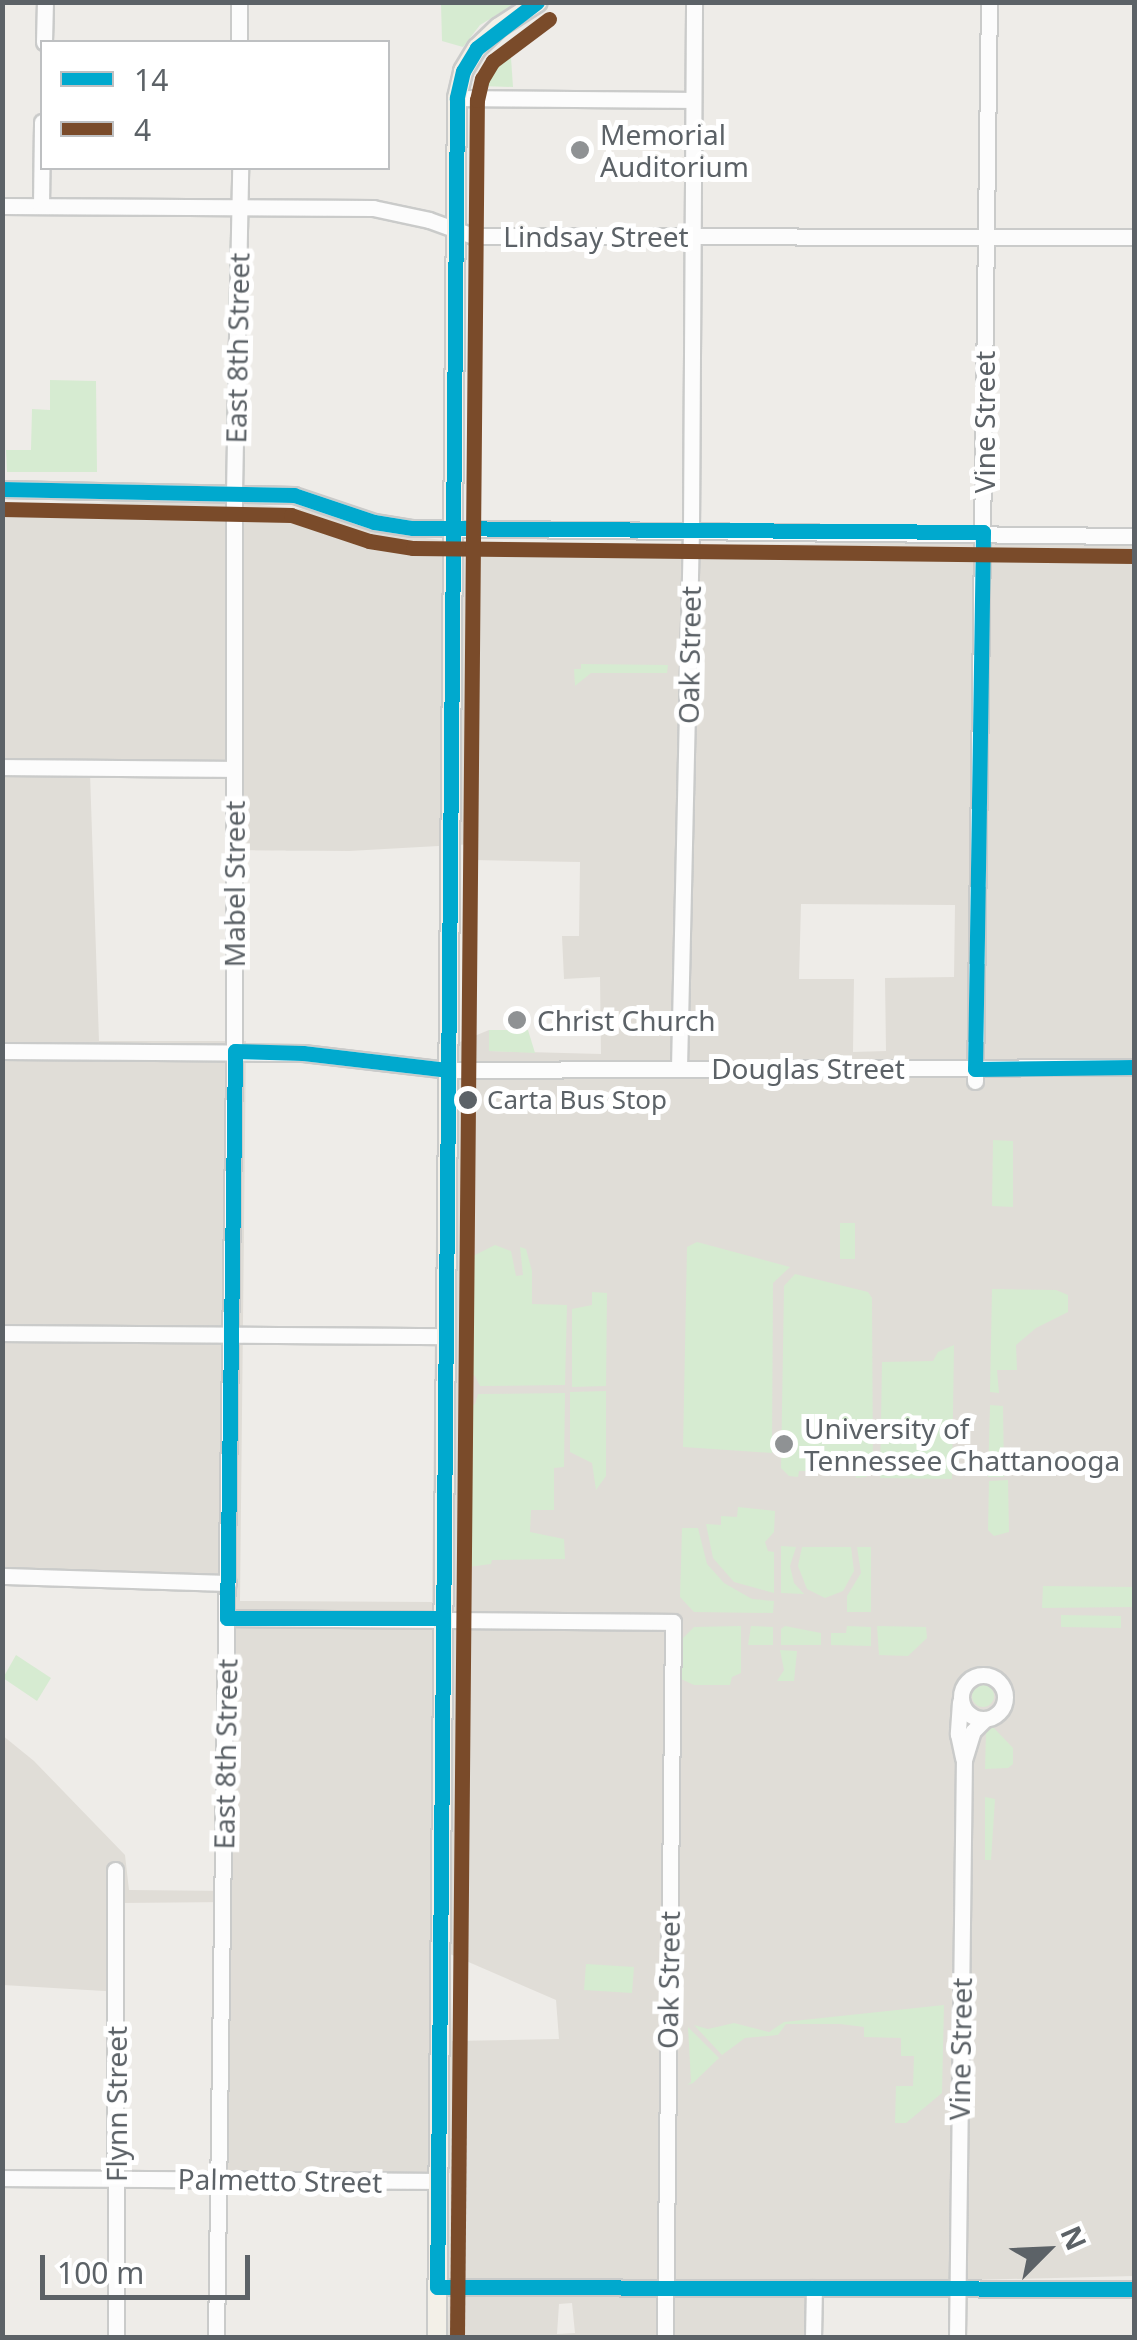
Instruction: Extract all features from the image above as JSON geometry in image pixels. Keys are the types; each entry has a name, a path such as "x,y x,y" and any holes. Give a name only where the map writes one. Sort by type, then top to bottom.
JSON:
{"main road":[{"path":"436,2338 457,98 463,70 477,48 499,26 538,2"}],"street":[{"path":"44,40 45,2"},
{"path":"239,2 239,40"},
{"name":"Oak Street","path":"680,1068 692,530 694,2"},
{"name":"Vine Street","path":"975,1075 989,2"},
{"path":"457,98 692,100"},
{"path":"41,170 41,206"},
{"name":"East 8th Street","path":"234,769 240,170"},
{"name":"Lindsay Street","path":"2,206 382,208 473,236 1134,237"},
{"path":"2,490 294,495 374,522 452,528 1134,536"},
{"name":"Mabel Street","path":"2,768 234,769 234,1052"},
{"name":"Douglas Street","path":"2,1051 303,1053 447,1070 680,1068 975,1075 1134,1067"},
{"name":"East 8th Street","path":"216,2338 234,1052"},
{"path":"2,1332 231,1338 445,1336"},
{"path":"2,1576 228,1583"},
{"path":"227,1618 442,1618"},
{"name":"Oak Street","path":"442,1618 673,1622 665,2338"},
{"name":"Vine Street","path":"957,2338 964,1760 958,1734 961,1698 972,1677 994,1678 1006,1698 1000,1710 974,1731 964,1760"},
{"path":"961,1698 968,1715 985,1719"},
{"name":"Flynn Street","path":"115,1870 116,2338"},
{"name":"Palmetto Street","path":"2,2178 438,2181"},
{"path":"437,2287 1134,2290"},
{"path":"813,2338 814,2288"}],"shaded area":[{"name":"University of Tennessee Chattanooga","path":"217,501 302,509 390,534 443,540 685,546 972,541 1134,546 1134,2276 807,2284 807,2337 448,2337 450,2173 227,2172 228,1902 121,1903 121,1992 3,1985 2,1735 34,1761 125,1855 129,1890 231,1891 234,1574 3,1569 3,504","holes":["90,773 225,777 228,850 349,851 474,844 474,860 580,862 579,936 562,936 564,979 600,977 601,1054 489,1051 489,1030 438,1051 432,1602 240,1601 246,1041 99,1041","801,904 955,905 954,977 885,978 886,1051 853,1052 854,979 799,979","450,1954 556,2000 559,2039 452,2041","572,2303 575,2333 557,2334 559,2304"]}],"green space":[{"path":"441,2 516,3 480,25 463,47 442,41"},
{"path":"490,57 511,58 513,87 481,86 479,76"},
{"path":"50,380 96,381 97,472 7,472 6,450 31,450 32,409 50,410"},
{"path":"581,664 668,665 667,673 591,673 575,686 574,669 581,669"},
{"path":"489,1030 528,1030 535,1053 489,1051"},
{"path":"993,1140 1013,1141 1013,1207 992,1206"},
{"path":"840,1223 855,1223 855,1259 840,1259"},
{"path":"697,1242 790,1267 773,1283 772,1453 683,1447 687,1247"},
{"path":"495,1245 511,1251 516,1276 523,1275 520,1247 526,1249 532,1271 532,1304 567,1305 565,1385 480,1386 475,1376 466,1371 469,1258"},
{"path":"795,1274 868,1292 872,1298 873,1470 866,1477 856,1478 855,1472 799,1471 798,1477 789,1476 781,1468 784,1286"},
{"path":"992,1289 1056,1290 1068,1295 1068,1312 1036,1328 1016,1345 1017,1370 997,1370 999,1393 990,1392"},
{"path":"592,1292 607,1293 606,1386 572,1387 572,1309 592,1305"},
{"path":"954,1345 952,1479 880,1478 882,1362 933,1361 938,1352"},
{"path":"606,1391 606,1476 596,1490 592,1463 570,1452 570,1392"},
{"path":"565,1393 564,1467 554,1468 554,1510 531,1510 530,1532 564,1539 565,1559 492,1560 491,1564 468,1567 466,1408 475,1404 478,1394"},
{"path":"990,1405 1003,1406 1004,1477 988,1477"},
{"path":"1008,1480 1009,1532 994,1536 988,1530 989,1481"},
{"path":"738,1507 775,1511 774,1532 765,1542 768,1551 774,1552 774,1593 734,1582 713,1558 706,1524 721,1525 721,1516 737,1517"},
{"path":"682,1528 698,1528 707,1564 724,1583 752,1599 774,1601 773,1613 694,1612 680,1597"},
{"path":"781,1546 796,1547 790,1566 794,1583 804,1594 781,1593"},
{"path":"802,1547 851,1547 854,1571 843,1591 825,1598 807,1589 798,1566"},
{"path":"857,1547 871,1547 871,1612 847,1612 847,1596 861,1573"},
{"path":"1043,1586 1134,1587 1134,1607 1042,1608"},
{"path":"1061,1615 1121,1616 1121,1628 1061,1627"},
{"path":"741,1626 741,1673 732,1677 730,1685 694,1685 681,1679 680,1641 694,1627"},
{"path":"751,1626 773,1627 773,1645 748,1645"},
{"path":"785,1626 821,1633 821,1645 781,1645 781,1629"},
{"path":"847,1626 871,1627 871,1646 831,1645 831,1633 846,1633"},
{"path":"877,1626 926,1627 927,1638 908,1656 879,1655"},
{"path":"780,1650 797,1651 794,1681 777,1681 784,1670"},
{"path":"16,1655 51,1678 37,1701 3,1678"},
{"path":"983,1685 991,1688 991,1704 983,1707 975,1704 972,1696 975,1688"},
{"path":"993,1727 1013,1748 1013,1764 1008,1768 985,1769 986,1731"},
{"path":"985,1797 995,1799 991,1860 985,1860"},
{"path":"586,1964 634,1967 632,1993 584,1990"},
{"path":"944,2005 942,2093 906,2123 895,2123 896,2086 913,2086 914,2056 901,2056 901,2038 864,2037 864,2027 840,2024 786,2024 778,2035 745,2038 722,2055 694,2025 708,2029 734,2023 769,2032 784,2022"},
{"path":"688,2027 719,2058 693,2083 687,2085 691,2082"}],"transit line":[{"name":"14","path":"537,2 477,48 463,71 457,98 437,2287 1134,2289"},
{"name":"4","path":"457,2338 477,100 482,79 493,61 549,19"},
{"name":"14","path":"2,489 294,495 374,522 413,528 983,532 975,1069 1134,1067"},
{"name":"4","path":"2,509 291,515 369,541 413,548 1134,556"},
{"name":"14","path":"442,1618 227,1618 235,1051 303,1053 447,1070"}],"place":[{"name":"Memorial Auditorium","path":"580,150"},
{"name":"Christ Church","path":"517,1020"},
{"name":"Carta Bus Stop","path":"468,1100"},
{"name":"University of Tennessee Chattanooga","path":"784,1444"}]}
